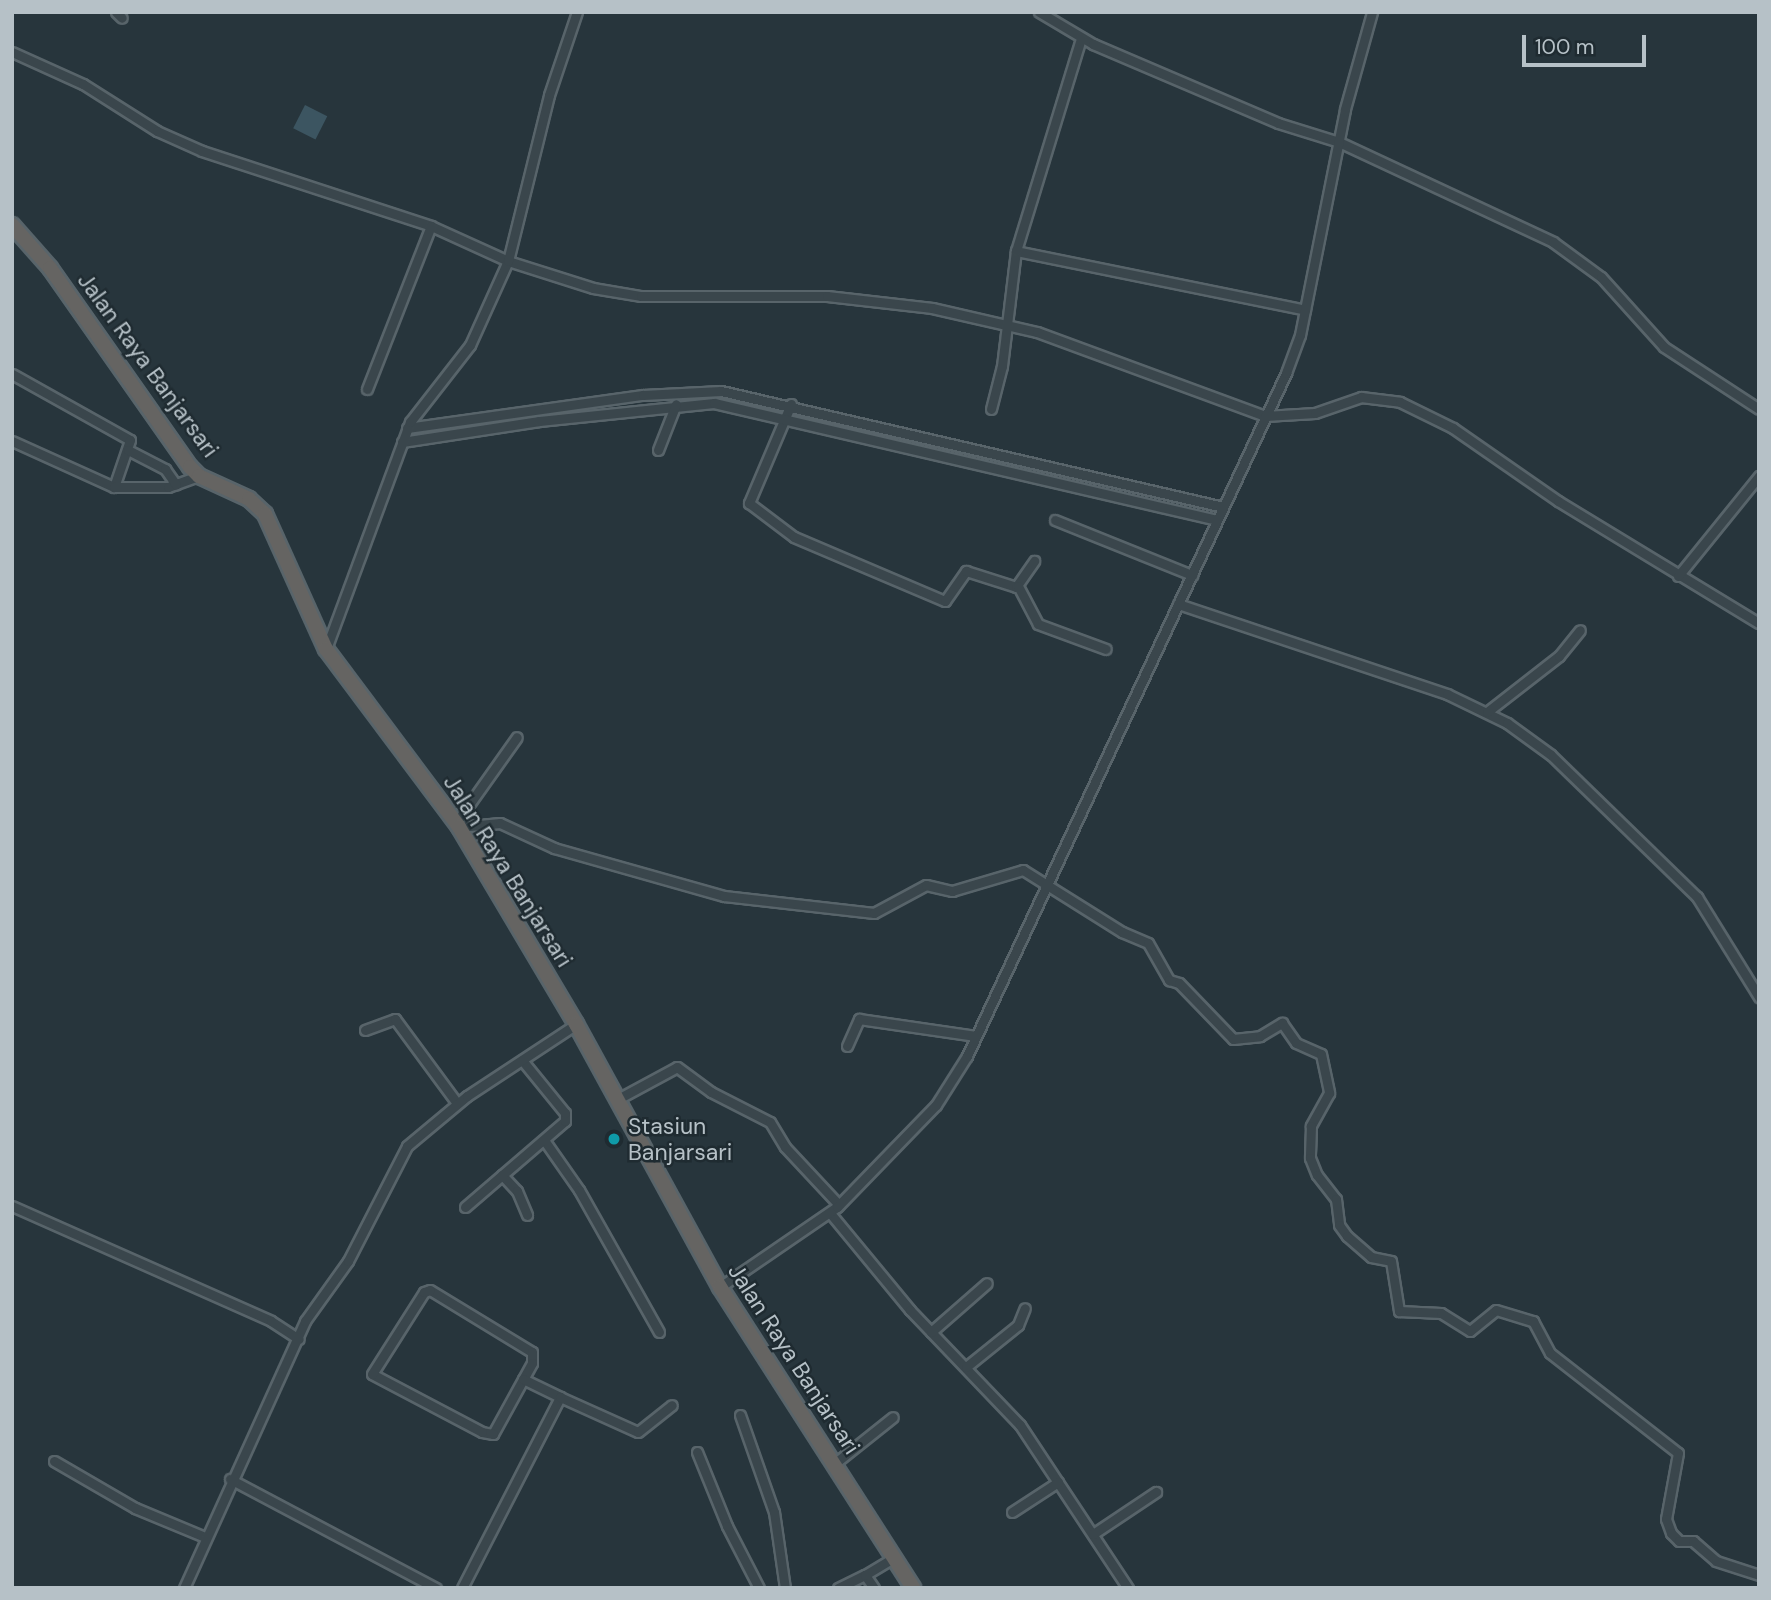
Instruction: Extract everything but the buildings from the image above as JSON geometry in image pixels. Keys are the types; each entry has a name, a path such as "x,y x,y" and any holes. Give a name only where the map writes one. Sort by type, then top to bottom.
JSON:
{"highway":[{"name":"Jalan Raya Banjarsari","path":"12,225 50,268 199,476 249,499 265,514 326,649 457,825 576,1024 720,1287 913,1588"}],"street":[{"path":"326,649 405,435 418,408 470,345 508,261 549,94 578,12"},
{"path":"1039,12 1081,37 1278,123 1339,142 1553,242 1601,277 1664,347 1759,410"},
{"path":"720,1287 839,1205 936,1105 976,1036 1291,360 1305,310 1339,142 1372,12"},
{"path":"991,410 1008,324 1016,251 1081,37"},
{"path":"12,52 83,84 178,141 431,226 508,261 593,288 641,296 827,296 932,308 1008,324 1265,416 1315,413 1361,397 1400,402 1453,428 1678,576 1759,623"},
{"path":"367,389 431,226"},
{"path":"1016,251 1305,310"},
{"path":"12,374 165,468 176,485"},
{"path":"405,435 691,397 750,403 1102,486 1217,520"},
{"path":"405,435 605,408 677,404 691,397 750,403 864,429"},
{"path":"658,450 677,404"},
{"path":"790,411 749,499 750,506 760,514 798,540 944,601 966,571 1018,586 1035,622 1107,649"},
{"path":"12,441 114,487 176,485 199,476"},
{"path":"114,487 129,446"},
{"path":"1678,576 1759,476"},
{"path":"1102,486 1223,507"},
{"path":"1055,520 1192,575"},
{"path":"1018,586 1034,561"},
{"path":"1178,604 1357,662 1487,712 1551,755 1691,891 1714,919 1759,997"},
{"path":"1487,712 1559,656 1580,630"},
{"path":"457,825 517,737"},
{"path":"457,825 500,823 554,848 724,897 874,913 926,885 952,891 1023,870 1122,932 1148,943 1169,980 1179,983 1233,1040 1260,1036 1282,1023 1296,1043 1321,1054 1329,1093 1311,1126 1310,1158 1317,1175 1336,1199 1339,1225 1347,1236 1371,1257 1391,1261 1399,1311 1441,1313 1470,1331 1496,1310 1533,1321 1559,1361 1678,1453 1666,1519 1671,1533 1679,1541 1693,1541 1716,1561 1759,1575"},
{"path":"365,1030 395,1019 457,1103"},
{"path":"847,1046 859,1019 976,1036"},
{"path":"184,1588 230,1479 316,1303 354,1252 407,1146 457,1103 576,1024"},
{"path":"465,1207 565,1121 565,1113 522,1060"},
{"path":"616,1100 677,1067 711,1092 770,1122 785,1147 839,1205"},
{"path":"545,1139 579,1189 659,1332"},
{"path":"502,1175 517,1191 527,1215"},
{"path":"12,1206 271,1321 299,1339"},
{"path":"830,1213 930,1332 1020,1425 1128,1588"},
{"path":"930,1332 987,1283"},
{"path":"430,1290 532,1352 523,1379 488,1435 370,1370 424,1292 430,1290"},
{"path":"966,1367 1018,1325 1025,1308"},
{"path":"523,1379 638,1432 672,1405"},
{"path":"462,1588 560,1397"},
{"path":"740,1415 755,1449 774,1512 785,1588"},
{"path":"834,1464 893,1417"},
{"path":"697,1452 727,1526 759,1588"},
{"path":"54,1461 135,1508 205,1537"},
{"path":"230,1479 436,1588"},
{"path":"1012,1512 1058,1482"},
{"path":"1094,1534 1156,1492"},
{"path":"838,1588 893,1558"},
{"path":"866,1575 874,1588"}],"water":[{"path":"305,105 327,116 315,140 293,128"}],"place":[{"name":"Stasiun Banjarsari","path":"614,1139"}]}
